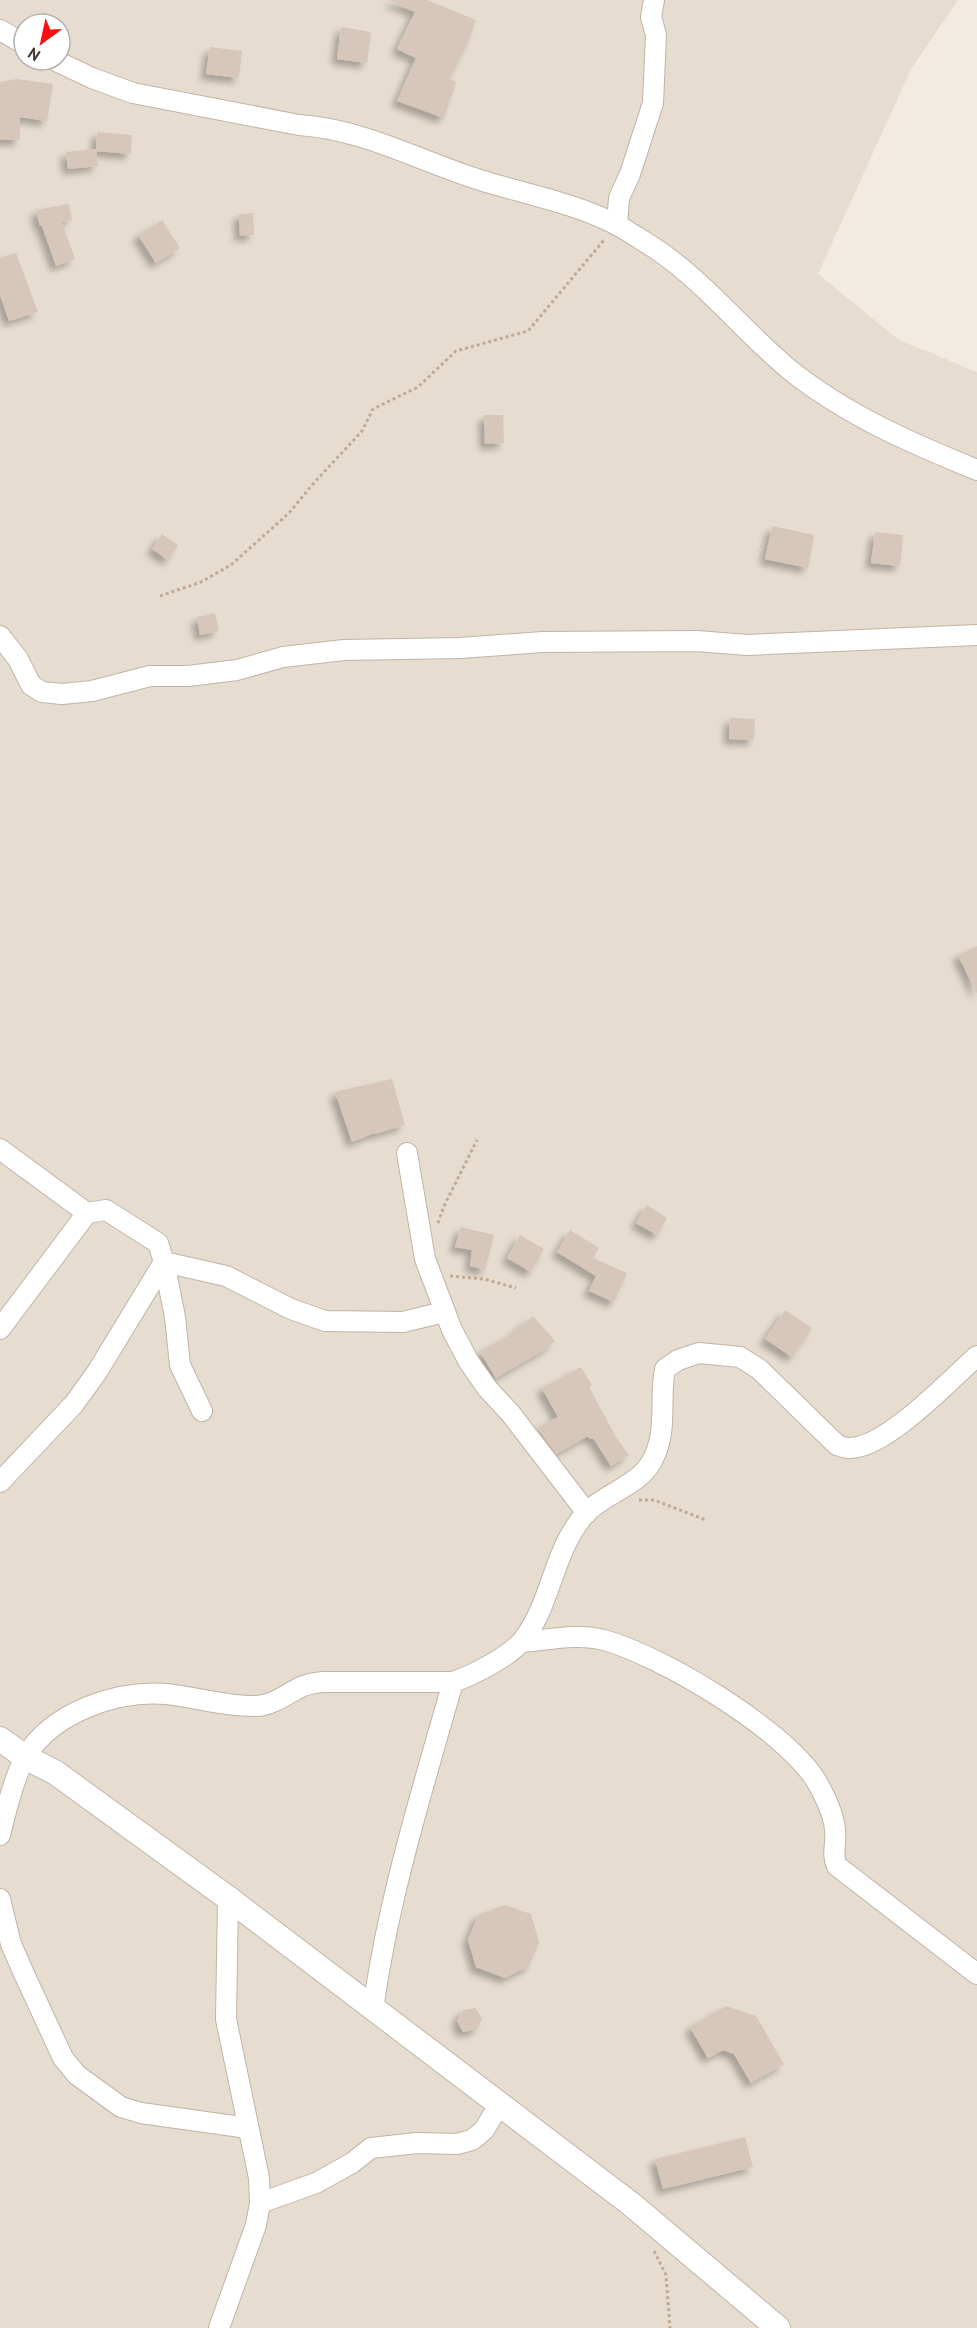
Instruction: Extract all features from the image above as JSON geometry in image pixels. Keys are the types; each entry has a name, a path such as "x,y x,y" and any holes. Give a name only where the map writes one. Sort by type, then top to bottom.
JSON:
{"street":[{"path":"616,225 619,198 630,174 652,103 656,35 651,17 654,0"},
{"path":"72,69 132,93 299,126 323,127 361,136 478,180 544,198 616,225 680,266 743,328 819,392 879,427 931,452 977,470"},
{"path":"0,636 18,659 31,685 42,692 62,694 92,691 150,676 188,676 237,670 283,657 344,650 460,648 543,642 697,641 747,645 977,635"},
{"path":"0,1149 87,1213"},
{"path":"407,1153 425,1259 444,1312 469,1362 487,1388 511,1414 587,1513"},
{"path":"0,1329 87,1213 106,1210 158,1243 164,1262 174,1317 180,1365 202,1411"},
{"path":"164,1262 226,1276 291,1309 325,1321 403,1322 444,1312"},
{"path":"0,1482 74,1404 97,1372 164,1262"},
{"path":"0,1835 6,1809 25,1757 42,1736 65,1720 112,1699 141,1693 167,1694 260,1706 276,1701 305,1685 321,1682 453,1682 473,1675 522,1642 536,1618 572,1533 587,1513 644,1471 653,1460 663,1426 661,1387 664,1369 678,1360 699,1353 740,1357 759,1369 837,1445 850,1449 884,1436 977,1356"},
{"path":"522,1642 567,1638 603,1640 658,1663 760,1726 793,1754 815,1779 836,1829 834,1855 837,1866 977,1974"},
{"path":"374,2010 381,1955 409,1838 453,1682"},
{"path":"0,1739 25,1757 56,1773 228,1898 631,2204 778,2328"},
{"path":"219,2328 256,2225 260,2203 258,2178 226,2019 228,1898"},
{"path":"0,1899 11,1944 25,1976 63,2058 77,2074 121,2107 248,2128"},
{"path":"260,2203 316,2183 352,2163 371,2148 417,2143 457,2144 472,2140 484,2130 499,2105"}],"path":[{"path":"160,596 201,582 231,565 290,512 362,431 373,409 418,387 456,351 528,332 616,225"},
{"path":"436,1227 477,1140"},
{"path":"430,1275 484,1279 516,1288"},
{"path":"605,1499 654,1500 706,1520"},
{"path":"651,2245 666,2275 670,2328"}],"shaded area":[{"path":"0,0 958,0 911,69 818,274 899,340 977,372 977,2328 0,2328"}],"building":[{"path":"388,0 427,0 476,20 467,45 450,79 456,82 444,118 397,101 416,58 397,49 415,12"},
{"path":"341,27 371,32 367,63 337,59"},
{"path":"210,47 242,51 239,78 206,74"},
{"path":"17,79 53,84 47,121 20,117 20,140 0,140 0,82"},
{"path":"97,132 132,135 131,154 96,151"},
{"path":"96,149 98,166 68,169 66,152"},
{"path":"69,204 72,220 62,222 75,259 56,266 36,210"},
{"path":"253,213 254,235 240,236 239,214"},
{"path":"162,220 180,248 156,263 138,235"},
{"path":"16,253 38,312 9,321 0,295 0,258"},
{"path":"484,415 503,415 504,443 485,444"},
{"path":"772,526 814,535 808,568 765,559"},
{"path":"875,532 903,535 900,566 871,563"},
{"path":"162,534 178,545 168,560 152,549"},
{"path":"215,613 219,631 200,635 197,617"},
{"path":"730,718 755,719 754,740 729,739"},
{"path":"977,946 977,994 958,955"},
{"path":"392,1079 405,1125 374,1133 352,1142 335,1092"},
{"path":"647,1205 667,1218 657,1235 636,1223"},
{"path":"461,1227 494,1235 485,1270 470,1266 472,1250 455,1247"},
{"path":"570,1230 599,1248 593,1258 627,1273 614,1302 589,1291 596,1276 557,1252"},
{"path":"520,1235 544,1249 531,1272 507,1258"},
{"path":"785,1310 812,1328 792,1357 765,1339"},
{"path":"533,1316 555,1341 496,1378 480,1352 513,1333"},
{"path":"581,1367 616,1437 629,1455 611,1466 593,1438 590,1439 588,1436 556,1454 537,1428 558,1417 542,1388"},
{"path":"505,1905 531,1914 539,1942 529,1966 505,1978 476,1967 468,1940 478,1915"},
{"path":"726,2006 756,2016 784,2064 751,2083 734,2054 723,2050 708,2058 690,2027"},
{"path":"476,2008 482,2019 477,2029 463,2032 457,2021 463,2010"},
{"path":"745,2137 753,2167 663,2189 655,2159"}]}
